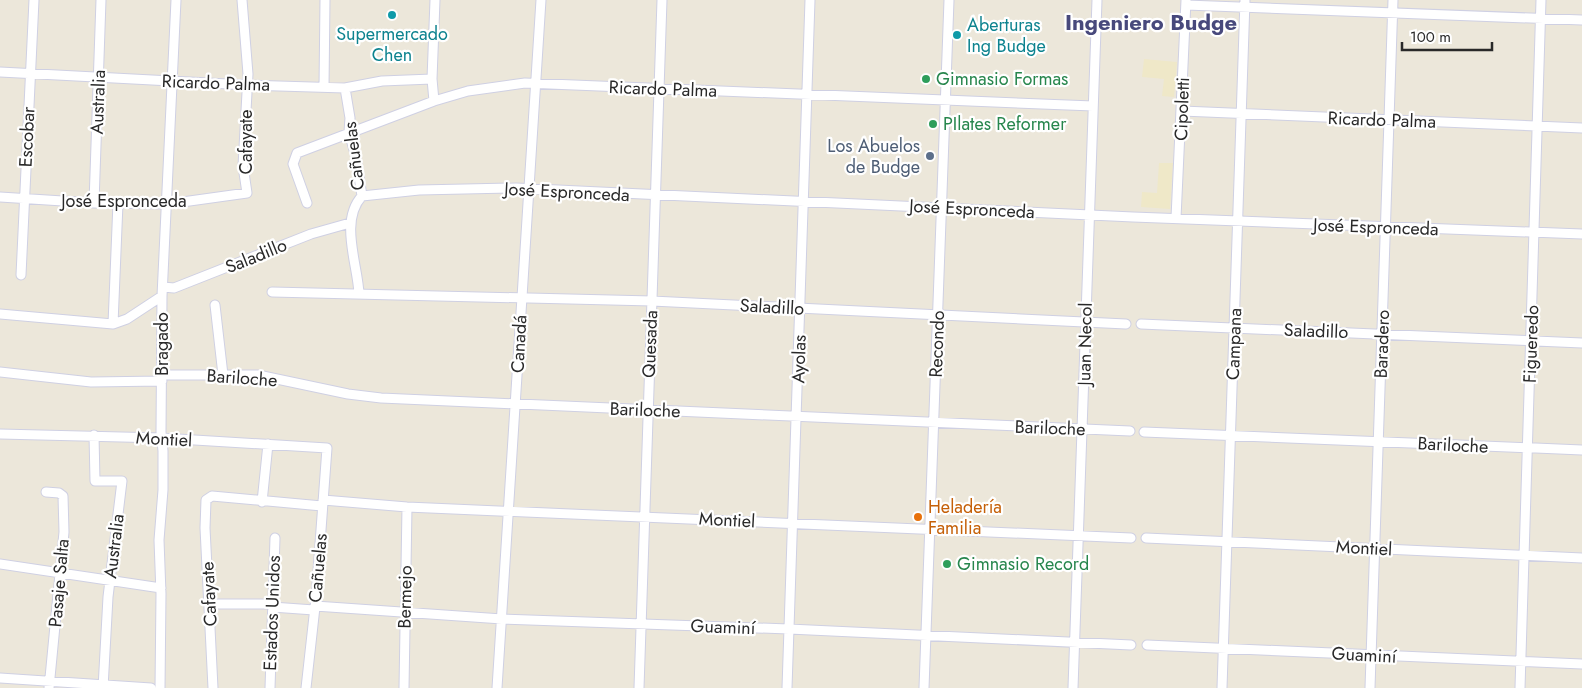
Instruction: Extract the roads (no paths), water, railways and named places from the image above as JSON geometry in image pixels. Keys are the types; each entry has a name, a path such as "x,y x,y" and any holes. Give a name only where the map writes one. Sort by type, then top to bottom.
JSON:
{"street":[{"name":"Escobar","path":"21,275 23,198 34,0"},
{"name":"Australia","path":"94,203 101,0"},
{"name":"Bragado","path":"160,688 161,588 159,540 163,490 163,292 176,0"},
{"name":"Cafayate","path":"242,0 248,86 243,160 247,194"},
{"path":"324,87 325,0"},
{"path":"434,101 432,79 435,0"},
{"name":"Canadá","path":"497,688 541,0"},
{"name":"Quesada","path":"639,688 662,0"},
{"name":"Ayolas","path":"787,688 791,523 797,416 810,0"},
{"name":"Recondo","path":"924,688 949,0"},
{"name":"Juan Necol","path":"1073,688 1098,0"},
{"name":"Baradero","path":"1370,688 1393,0"},
{"name":"Figueredo","path":"1520,688 1541,0"},
{"path":"1186,2 1245,3 1392,12 1582,20"},
{"name":"Cipoletti","path":"1176,218 1186,2"},
{"name":"Campana","path":"1222,688 1245,3"},
{"name":"Ricardo Palma","path":"0,72 248,86 345,88 382,81 432,79"},
{"name":"Ricardo Palma","path":"307,203 293,164 297,153 434,101 468,91 535,83 1093,106"},
{"name":"Cañuelas","path":"345,88 350,118 349,132 356,157 362,196 358,200 350,223"},
{"name":"Ricardo Palma","path":"1182,112 1582,128"},
{"name":"José Espronceda","path":"362,196 430,189 528,189 1238,221 1582,234"},
{"name":"José Espronceda","path":"0,197 94,203 168,204 247,194"},
{"path":"0,314 114,324 118,203"},
{"path":"350,223 359,294"},
{"name":"Saladillo","path":"114,324 127,320 163,292 311,234 350,223"},
{"name":"Saladillo","path":"272,292 652,301 1126,324"},
{"path":"215,304 223,375"},
{"name":"Saladillo","path":"1141,324 1582,343"},
{"name":"Bariloche","path":"0,372 66,380 258,375 370,397 1130,431"},
{"name":"Bariloche","path":"1144,432 1582,450"},
{"name":"Montiel","path":"0,434 162,438 327,448"},
{"name":"Australia","path":"94,436 95,482 122,481 111,579 103,686"},
{"path":"262,502 268,444"},
{"name":"Cañuelas","path":"306,688 315,608 327,448"},
{"name":"Pasaje Salta","path":"46,492 60,493 64,496 60,572 49,685"},
{"name":"Montiel","path":"206,500 212,496 262,502 644,516 1131,538"},
{"name":"Cafayate","path":"206,500 205,528 213,688"},
{"name":"Bermejo","path":"404,688 407,507"},
{"name":"Estados Unidos","path":"270,688 275,538"},
{"name":"Montiel","path":"1146,538 1582,558"},
{"path":"0,564 111,579 161,588"},
{"name":"Guaminí","path":"210,604 272,605 502,619 789,629 926,637 1131,645"},
{"name":"Guaminí","path":"1147,645 1582,664"},
{"path":"0,678 49,685 152,688"}],"place":[{"name":"Supermercado Chen","path":"392,15"},
{"name":"Aberturas Ing Budge","path":"957,35"},
{"name":"Gimnasio Formas","path":"926,79"},
{"name":"PIlates Reformer","path":"933,124"},
{"name":"Los Abuelos de Budge","path":"930,156"},
{"name":"Heladería Familia","path":"918,517"},
{"name":"Gimnasio Record","path":"947,564"}],"district":[{"name":"Ingeniero Budge","path":"1151,22"}]}
